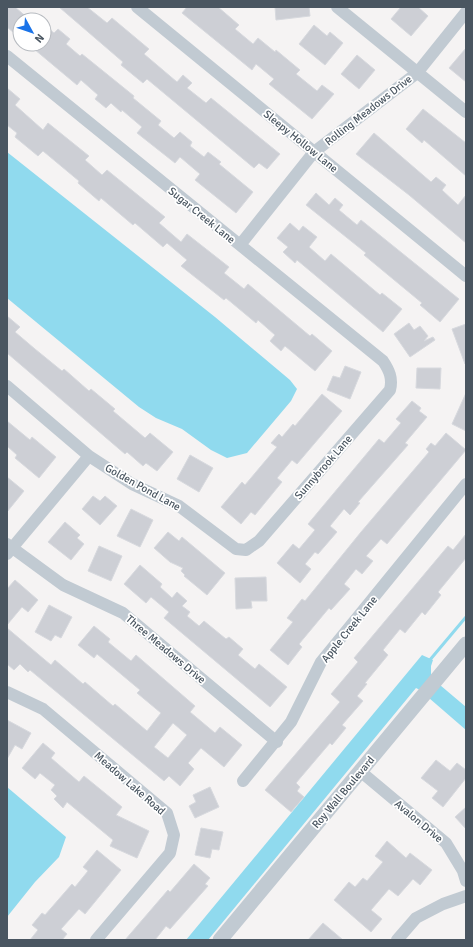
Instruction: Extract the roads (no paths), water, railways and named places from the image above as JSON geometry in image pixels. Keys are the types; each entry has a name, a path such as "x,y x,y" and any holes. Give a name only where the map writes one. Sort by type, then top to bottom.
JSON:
{"street":[{"name":"Sleepy Hollow Lane","path":"137,7 466,276"},
{"path":"337,7 466,112"},
{"name":"Rolling Meadows Drive","path":"240,245 314,152 417,73 466,12"},
{"name":"Sugar Creek Lane","path":"7,56 382,361 388,369 391,378"},
{"name":"Sunnybrook Lane","path":"246,550 259,541 390,390 391,378"},
{"name":"Golden Pond Lane","path":"7,386 89,456 132,484 179,506 236,549 246,550"},
{"path":"8,549 89,456"},
{"name":"Apple Creek Lane","path":"242,781 277,742 291,722 321,662 466,484"},
{"name":"Three Meadows Drive","path":"8,549 63,585 123,613 277,742"},
{"name":"Roy Wall Boulevard","path":"220,940 466,644"},
{"name":"Meadow Lake Road","path":"7,692 44,709 167,813 174,835 170,853 96,940"},
{"name":"Avalon Drive","path":"360,771 446,843 463,871 466,881"},
{"path":"397,940 416,918 443,904 466,896"}],"water":[{"path":"7,152 215,317 290,380 297,389 291,401 247,453 227,458 211,450 182,429 156,418 139,407 7,298"},
{"path":"422,655 433,660 431,666 431,676 420,690 416,688 208,940 186,940"},
{"path":"440,685 466,707 466,730 429,698"},
{"path":"7,787 66,837 59,857 35,882 7,917"}],"waterway":[{"path":"429,661 466,617"}]}
